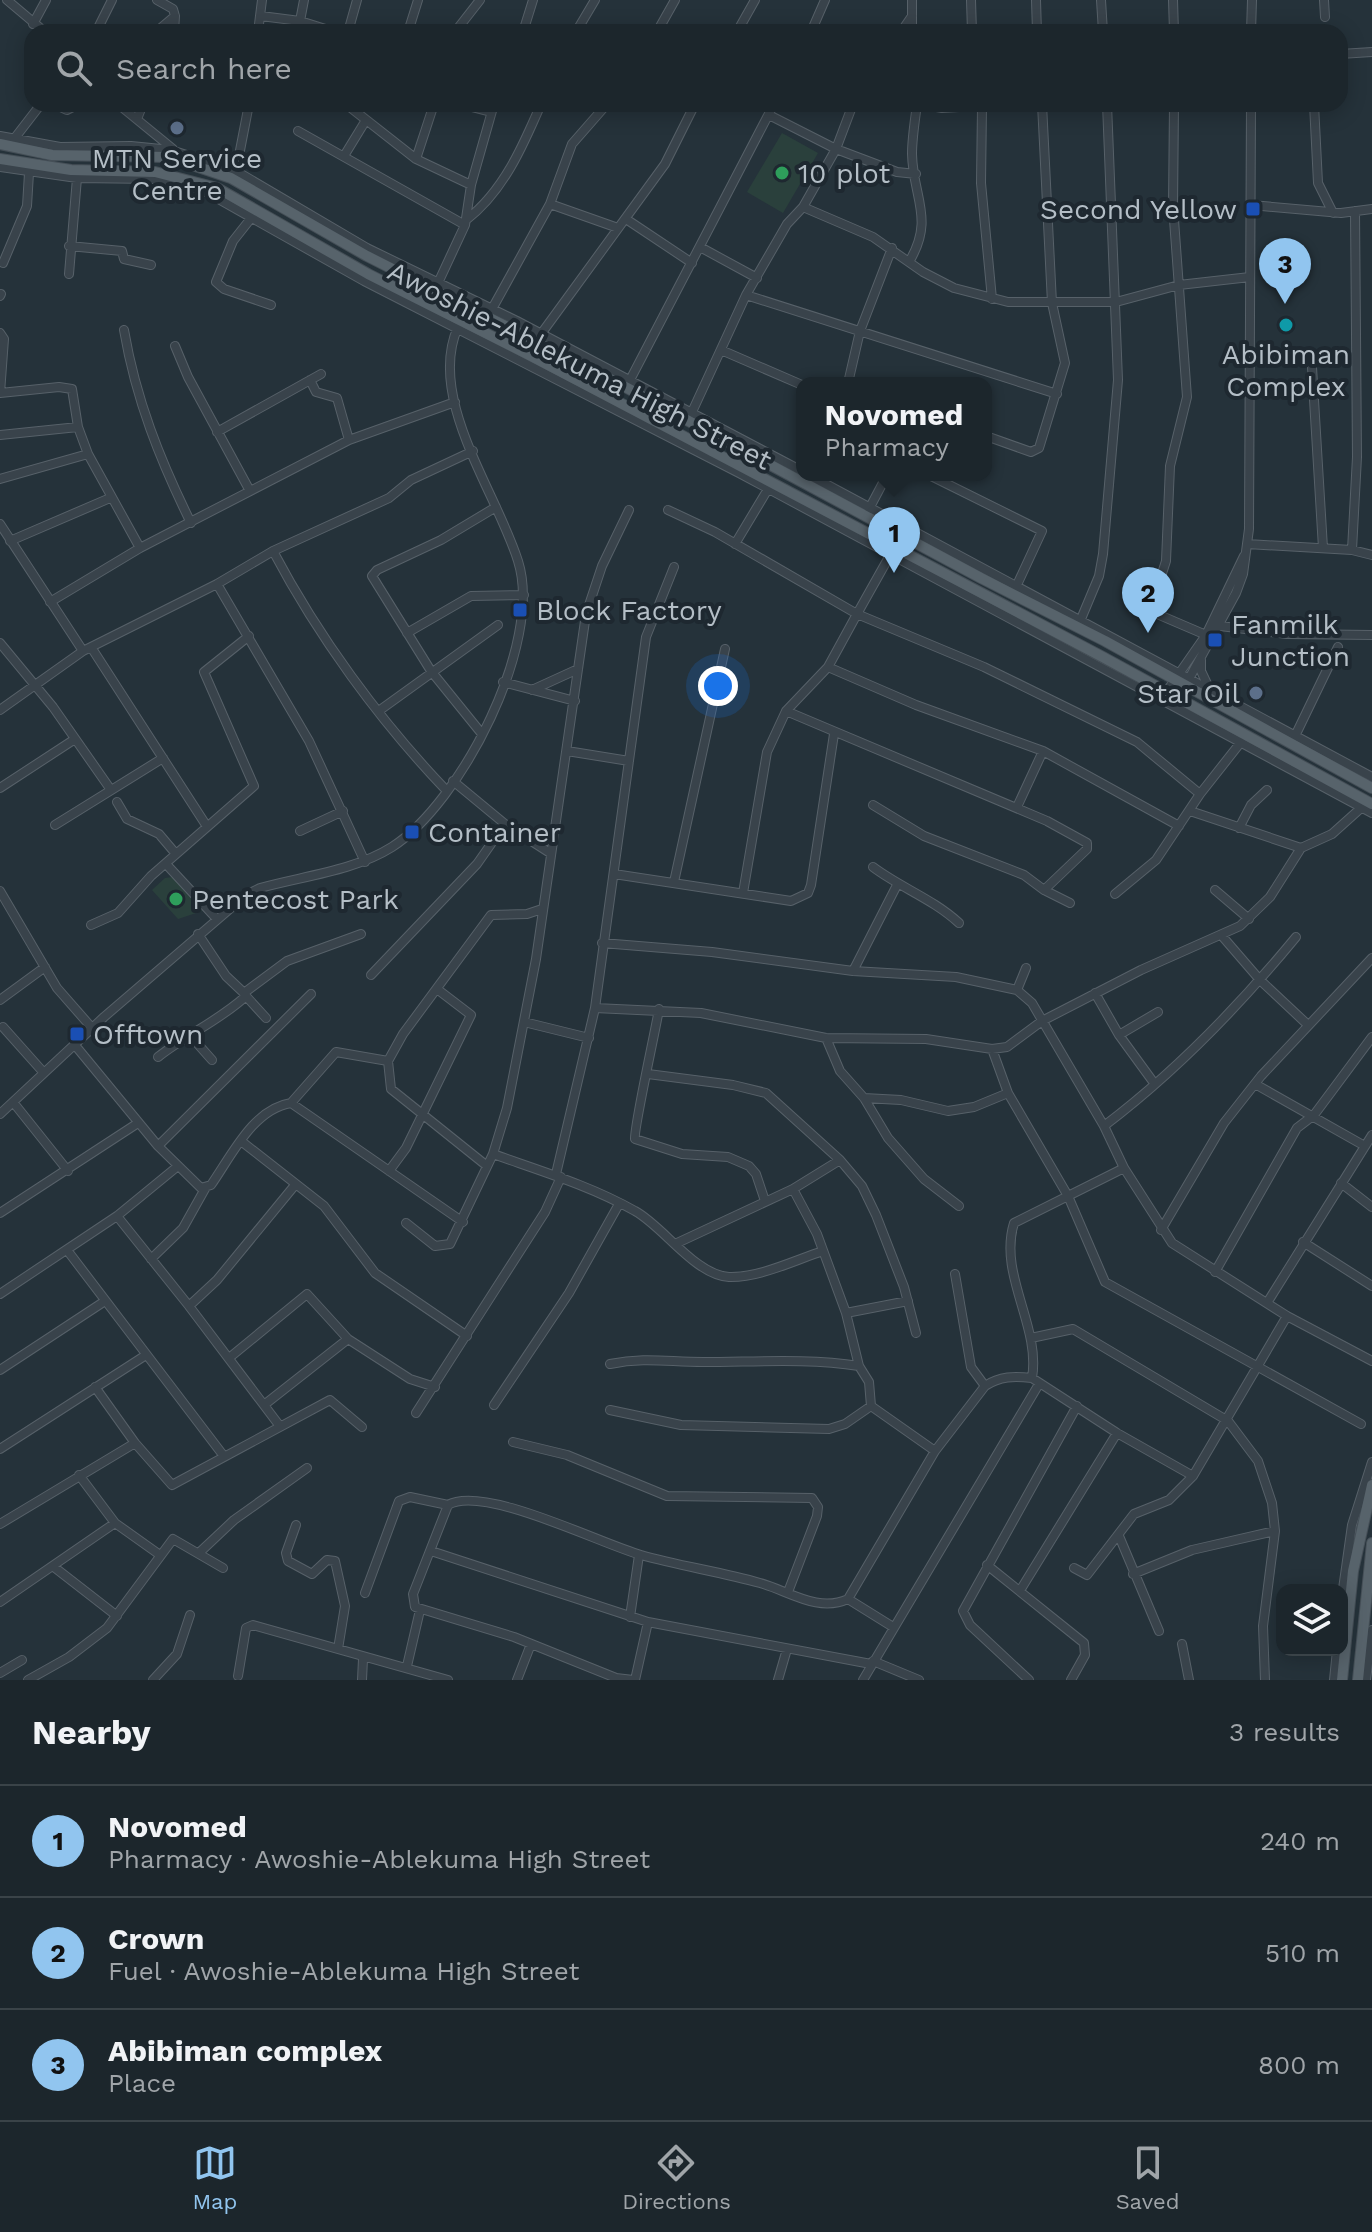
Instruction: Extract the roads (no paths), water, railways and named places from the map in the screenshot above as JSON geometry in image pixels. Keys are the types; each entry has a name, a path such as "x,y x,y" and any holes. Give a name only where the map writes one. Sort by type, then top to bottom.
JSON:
{"main road":[{"name":"Awoshie-Ablekuma High Street","path":"0,144 169,157 248,183 367,256 796,477"},
{"name":"Awoshie-Ablekuma High Street","path":"0,159 71,170 174,175 217,188 366,277 811,503 1034,626 1179,697 1292,766 1367,806"},
{"name":"Awoshie-Ablekuma High Street","path":"804,481 1266,723 1372,788"},
{"path":"811,503 821,490"},
{"path":"1342,1680 1353,1571 1372,1485"},
{"path":"1358,1680 1364,1665 1372,1543"}],"street":[{"path":"7,0 33,24 46,0"},
{"path":"100,24 112,0"},
{"path":"157,0 173,9 174,24"},
{"path":"260,24 262,0"},
{"path":"300,21 304,0"},
{"path":"350,24 357,0"},
{"path":"410,24 418,0"},
{"path":"461,24 480,0"},
{"path":"526,24 533,0"},
{"path":"581,24 595,0"},
{"path":"662,24 675,0"},
{"path":"742,24 755,0"},
{"path":"814,24 825,0"},
{"path":"912,0 912,24"},
{"path":"971,0 972,24"},
{"path":"1036,0 1037,24"},
{"path":"1101,0 1102,24"},
{"path":"1173,0 1174,24"},
{"path":"1251,24 1252,0"},
{"path":"1324,0 1325,17"},
{"path":"906,24 913,14"},
{"path":"166,24 175,16"},
{"path":"261,16 310,24"},
{"path":"1348,54 1372,52"},
{"path":"14,139 35,112"},
{"path":"128,112 175,150"},
{"path":"137,119 140,112"},
{"path":"236,171 247,112"},
{"path":"356,112 416,159 471,185"},
{"path":"416,159 431,112"},
{"path":"438,283 465,223 471,185 491,112"},
{"path":"465,223 480,209 516,160 537,112"},
{"path":"492,309 550,204 572,144 600,112"},
{"path":"541,334 668,160 691,112"},
{"path":"630,380 770,112"},
{"path":"692,412 746,295 836,149 850,112"},
{"path":"909,262 920,244 923,230 922,202 912,153 918,112"},
{"path":"978,112 981,183 992,299"},
{"path":"992,438 1035,451 1057,394 1065,363 1052,303 1042,112"},
{"path":"1081,619 1099,576 1103,554 1117,398 1107,112"},
{"path":"1174,112 1173,206 1187,397 1170,466 1166,561 1150,611 1206,635"},
{"path":"1167,691 1220,626 1247,544 1251,112"},
{"path":"1314,112 1318,183 1333,213"},
{"path":"769,115 836,149 897,172 916,174"},
{"path":"344,156 366,120"},
{"path":"298,131 465,223"},
{"name":"Awoshie-Ablekuma High Street","path":"0,136 41,149 175,150 236,171 248,183 367,248 541,334 796,468"},
{"name":"Awoshie-Ablekuma High Street","path":"0,167 77,178 126,174 191,187 458,327 528,358 889,557 1034,626 1241,742 1292,766"},
{"path":"3,263 27,206 29,173"},
{"path":"69,274 77,178"},
{"path":"550,204 618,228"},
{"path":"1251,205 1333,213 1372,209"},
{"path":"803,207 892,248 909,262 954,288 992,299 1052,303 1116,302 1179,285 1250,277"},
{"path":"1352,550 1357,457 1355,211"},
{"path":"252,217 233,241 216,282 224,289 271,305"},
{"path":"626,219 692,263"},
{"path":"69,246 122,251 124,259 151,265"},
{"path":"700,247 757,278"},
{"path":"849,377 860,331 892,248"},
{"path":"746,295 1057,394"},
{"path":"0,1114 198,934 260,888 365,862 393,846 418,826 453,781 482,734 520,627 524,595 519,563 455,402 449,365 458,327"},
{"path":"124,330 141,408 164,469 191,523"},
{"path":"0,333 4,339 0,393 68,387 73,392 78,427 88,454 140,548"},
{"path":"175,346 250,491"},
{"path":"721,350 796,382"},
{"path":"1312,367 1323,548"},
{"path":"217,432 321,374"},
{"path":"310,380 316,392 337,398 349,440"},
{"path":"50,602 140,548 349,440 455,402"},
{"path":"0,435 78,427"},
{"path":"0,710 87,649 217,584 273,551 384,501 411,480 473,451"},
{"path":"0,479 88,454"},
{"name":"Awoshie-Ablekuma High Street","path":"820,481 983,575 1016,587 1081,619 1162,663 1177,676"},
{"path":"869,509 884,481"},
{"path":"941,481 1042,531 1016,587"},
{"path":"735,544 768,489"},
{"path":"10,541 110,498"},
{"path":"482,734 431,671 373,573 441,540 496,507"},
{"path":"406,1223 435,1246 450,1244 493,1154 524,1022 592,591 629,510"},
{"path":"668,510 735,544 857,614 984,667 1137,742 1200,794"},
{"path":"0,524 50,602 87,649 206,825"},
{"path":"1247,544 1352,550 1372,555"},
{"path":"273,551 302,605 380,710 446,790"},
{"path":"743,893 765,758 786,711 828,667 889,557"},
{"path":"416,1413 545,1212 558,1175 595,1008 646,637 674,567"},
{"path":"217,584 309,741 365,862"},
{"path":"1179,697 1206,635 1231,592"},
{"path":"407,633 471,596 524,595"},
{"path":"380,710 498,625"},
{"path":"1220,626 1287,634 1372,635"},
{"path":"91,925 114,916 206,825 254,786 204,672 249,636"},
{"path":"0,643 111,790"},
{"path":"1296,734 1338,647"},
{"path":"674,882 725,649"},
{"path":"1162,663 1179,662 1198,655"},
{"path":"1198,655 1201,671 1210,689"},
{"path":"828,667 916,705 1043,751 1179,826"},
{"path":"532,690 578,669"},
{"path":"503,682 575,701"},
{"name":"Awoshie-Ablekuma High Street","path":"1187,682 1210,689 1266,723 1296,734 1372,777"},
{"path":"786,711 834,734 1017,807 1088,846 1044,890"},
{"path":"614,874 791,901 808,893 834,734"},
{"path":"0,788 75,739"},
{"path":"1115,894 1156,860 1200,794 1241,742"},
{"path":"567,751 629,761"},
{"path":"1017,807 1043,751"},
{"path":"55,825 163,758"},
{"path":"453,781 505,824 550,853"},
{"path":"1239,828 1251,805 1267,790"},
{"path":"117,802 127,819 159,834 176,854"},
{"path":"873,805 924,836 1024,875 1044,890 1070,903"},
{"path":"595,1008 701,1013 826,1038 926,1039 992,1049 1010,1046 1042,1021 1095,993 1222,936 1249,919 1270,897 1301,848 1332,834 1367,806"},
{"name":"Awoshie-Ablekuma High Street","path":"1367,806 1372,813"},
{"path":"300,831 343,811"},
{"path":"1190,811 1301,848"},
{"path":"371,975 477,864 505,824"},
{"path":"166,864 217,919"},
{"path":"873,867 897,885 937,904 959,923"},
{"path":"853,971 897,885"},
{"path":"1215,890 1249,919"},
{"path":"0,891 57,988 92,1028"},
{"path":"487,1166 391,1089 388,1061 491,915 523,915 542,909"},
{"path":"198,934 226,976 266,1018"},
{"path":"158,1057 188,1033 214,1023 287,961 361,934"},
{"path":"1222,936 1260,980 1308,1025"},
{"path":"1104,1126 1146,1094 1260,980 1296,937"},
{"path":"602,943 712,952 853,971 956,977 1017,990 1030,1001 1104,1126 1124,1168 1172,1243 1287,1316 1372,1361"},
{"path":"1161,1230 1224,1123 1255,1084 1372,958"},
{"path":"0,1000 45,967"},
{"path":"1017,990 1026,968"},
{"path":"389,1171 406,1148 471,1015 437,989"},
{"path":"1095,993 1119,1035 1154,1083"},
{"path":"158,1146 311,994"},
{"path":"659,1009 648,1074 634,1129 635,1139 682,1154 728,1157 749,1166 756,1174 765,1201"},
{"path":"1119,1035 1158,1012"},
{"path":"524,1022 589,1038"},
{"path":"3,1027 44,1073"},
{"path":"188,1033 212,1060"},
{"path":"1215,1272 1297,1128 1314,1115 1372,1037"},
{"path":"826,1038 840,1071 864,1098 888,1138 924,1179 959,1206"},
{"path":"74,1044 158,1146 196,1185 206,1187"},
{"path":"992,1049 1008,1093 1068,1196 1105,1282 1255,1368 1361,1424"},
{"path":"151,1259 183,1228 206,1187 269,1110 291,1103 339,1051 359,1059 388,1061"},
{"path":"648,1074 733,1085 766,1093 840,1160 867,1195 908,1301 916,1333"},
{"path":"1255,1084 1363,1145"},
{"path":"864,1098 901,1100 948,1111 974,1107 1008,1093"},
{"path":"13,1102 68,1171"},
{"path":"291,1103 463,1222"},
{"path":"0,1213 138,1123"},
{"path":"1267,1303 1372,1135"},
{"path":"241,1141 324,1206 375,1273 467,1336"},
{"path":"493,1154 558,1175 637,1211 688,1256 729,1277 751,1274 823,1251"},
{"path":"675,1244 793,1189 840,1160"},
{"path":"0,1294 117,1216 178,1166"},
{"path":"863,1680 1036,1381 1031,1338 1016,1284 1010,1247 1013,1226 1018,1219 1124,1168"},
{"path":"1341,1183 1372,1207"},
{"path":"189,1306 217,1280 295,1185"},
{"path":"793,1189 823,1251 846,1313 859,1366 869,1382 871,1406"},
{"path":"494,1405 569,1293 619,1204"},
{"path":"117,1216 279,1425"},
{"path":"1303,1242 1372,1286"},
{"path":"67,1250 223,1455"},
{"path":"955,1274 971,1367 985,1386"},
{"path":"229,1358 305,1294 314,1297 348,1339 410,1379 435,1387"},
{"path":"0,1370 105,1301"},
{"path":"846,1313 908,1301"},
{"path":"1074,1568 1082,1574 1089,1573 1134,1514 1169,1500 1193,1476 1287,1316"},
{"path":"1031,1338 1045,1332 1073,1329 1228,1421 1258,1461 1272,1503 1275,1531 1263,1626 1265,1680"},
{"path":"264,1405 348,1339"},
{"path":"0,1449 146,1355"},
{"path":"610,1364 656,1357 704,1362 835,1362 859,1366"},
{"path":"648,1622 634,1680 616,1678 531,1644 420,1610 412,1600 448,1505 456,1500 475,1499 516,1510 639,1555 831,1605 848,1599 935,1451 985,1386 1007,1377 1036,1381 1117,1433 1193,1476"},
{"path":"95,1387 135,1443 172,1485 279,1425 333,1399 362,1427"},
{"path":"871,1406 935,1451"},
{"path":"610,1410 681,1425 829,1429 845,1424 871,1406"},
{"path":"1029,1680 998,1655 964,1615 966,1602 1077,1406"},
{"path":"1021,1589 1117,1433"},
{"path":"513,1442 567,1455 667,1496 812,1498 818,1507 817,1516 788,1592"},
{"path":"0,1524 135,1443"},
{"path":"1344,1584 1352,1525 1372,1462"},
{"path":"200,1552 234,1520 307,1468"},
{"path":"79,1475 115,1523 160,1555"},
{"path":"365,1593 399,1501 410,1497 448,1505"},
{"path":"0,1602 115,1523"},
{"path":"296,1525 286,1553 288,1561 312,1574 327,1560 335,1561 345,1606 338,1649"},
{"path":"1133,1574 1192,1550 1275,1531"},
{"path":"1119,1536 1159,1631"},
{"path":"28,1680 92,1642 117,1616 173,1539 223,1568"},
{"path":"431,1551 648,1622 872,1663 919,1680"},
{"path":"630,1617 639,1555"},
{"path":"987,1565 1021,1589 1084,1643 1085,1655 1071,1680"},
{"path":"54,1567 117,1616"},
{"path":"848,1599 893,1627"},
{"path":"407,1666 420,1610"},
{"path":"153,1680 177,1654 190,1615"},
{"path":"238,1676 241,1647 249,1625 338,1649 363,1659 407,1666 448,1680"},
{"path":"1366,1680 1364,1665 1372,1630"},
{"path":"517,1680 531,1644"},
{"path":"1182,1644 1189,1680"},
{"path":"778,1680 787,1649"},
{"path":"1334,1680 1336,1656"},
{"path":"362,1680 363,1659"},
{"path":"0,1673 22,1660"}],"place":[{"name":"MTN Service Centre","path":"177,128"},
{"name":"10 plot","path":"782,173"},
{"name":"Second Yellow","path":"1253,209"},
{"name":"Abibiman complex","path":"1285,304"},
{"name":"Abibiman Complex","path":"1286,325"},
{"name":"Novomed","path":"894,573"},
{"name":"Block Factory","path":"520,610"},
{"name":"Crown","path":"1148,633"},
{"name":"Fanmilk Junction","path":"1215,640"},
{"name":"Star Oil","path":"1256,693"},
{"name":"Container","path":"412,832"},
{"name":"Pentecost Park","path":"176,899"},
{"name":"Offtown","path":"77,1034"}]}
